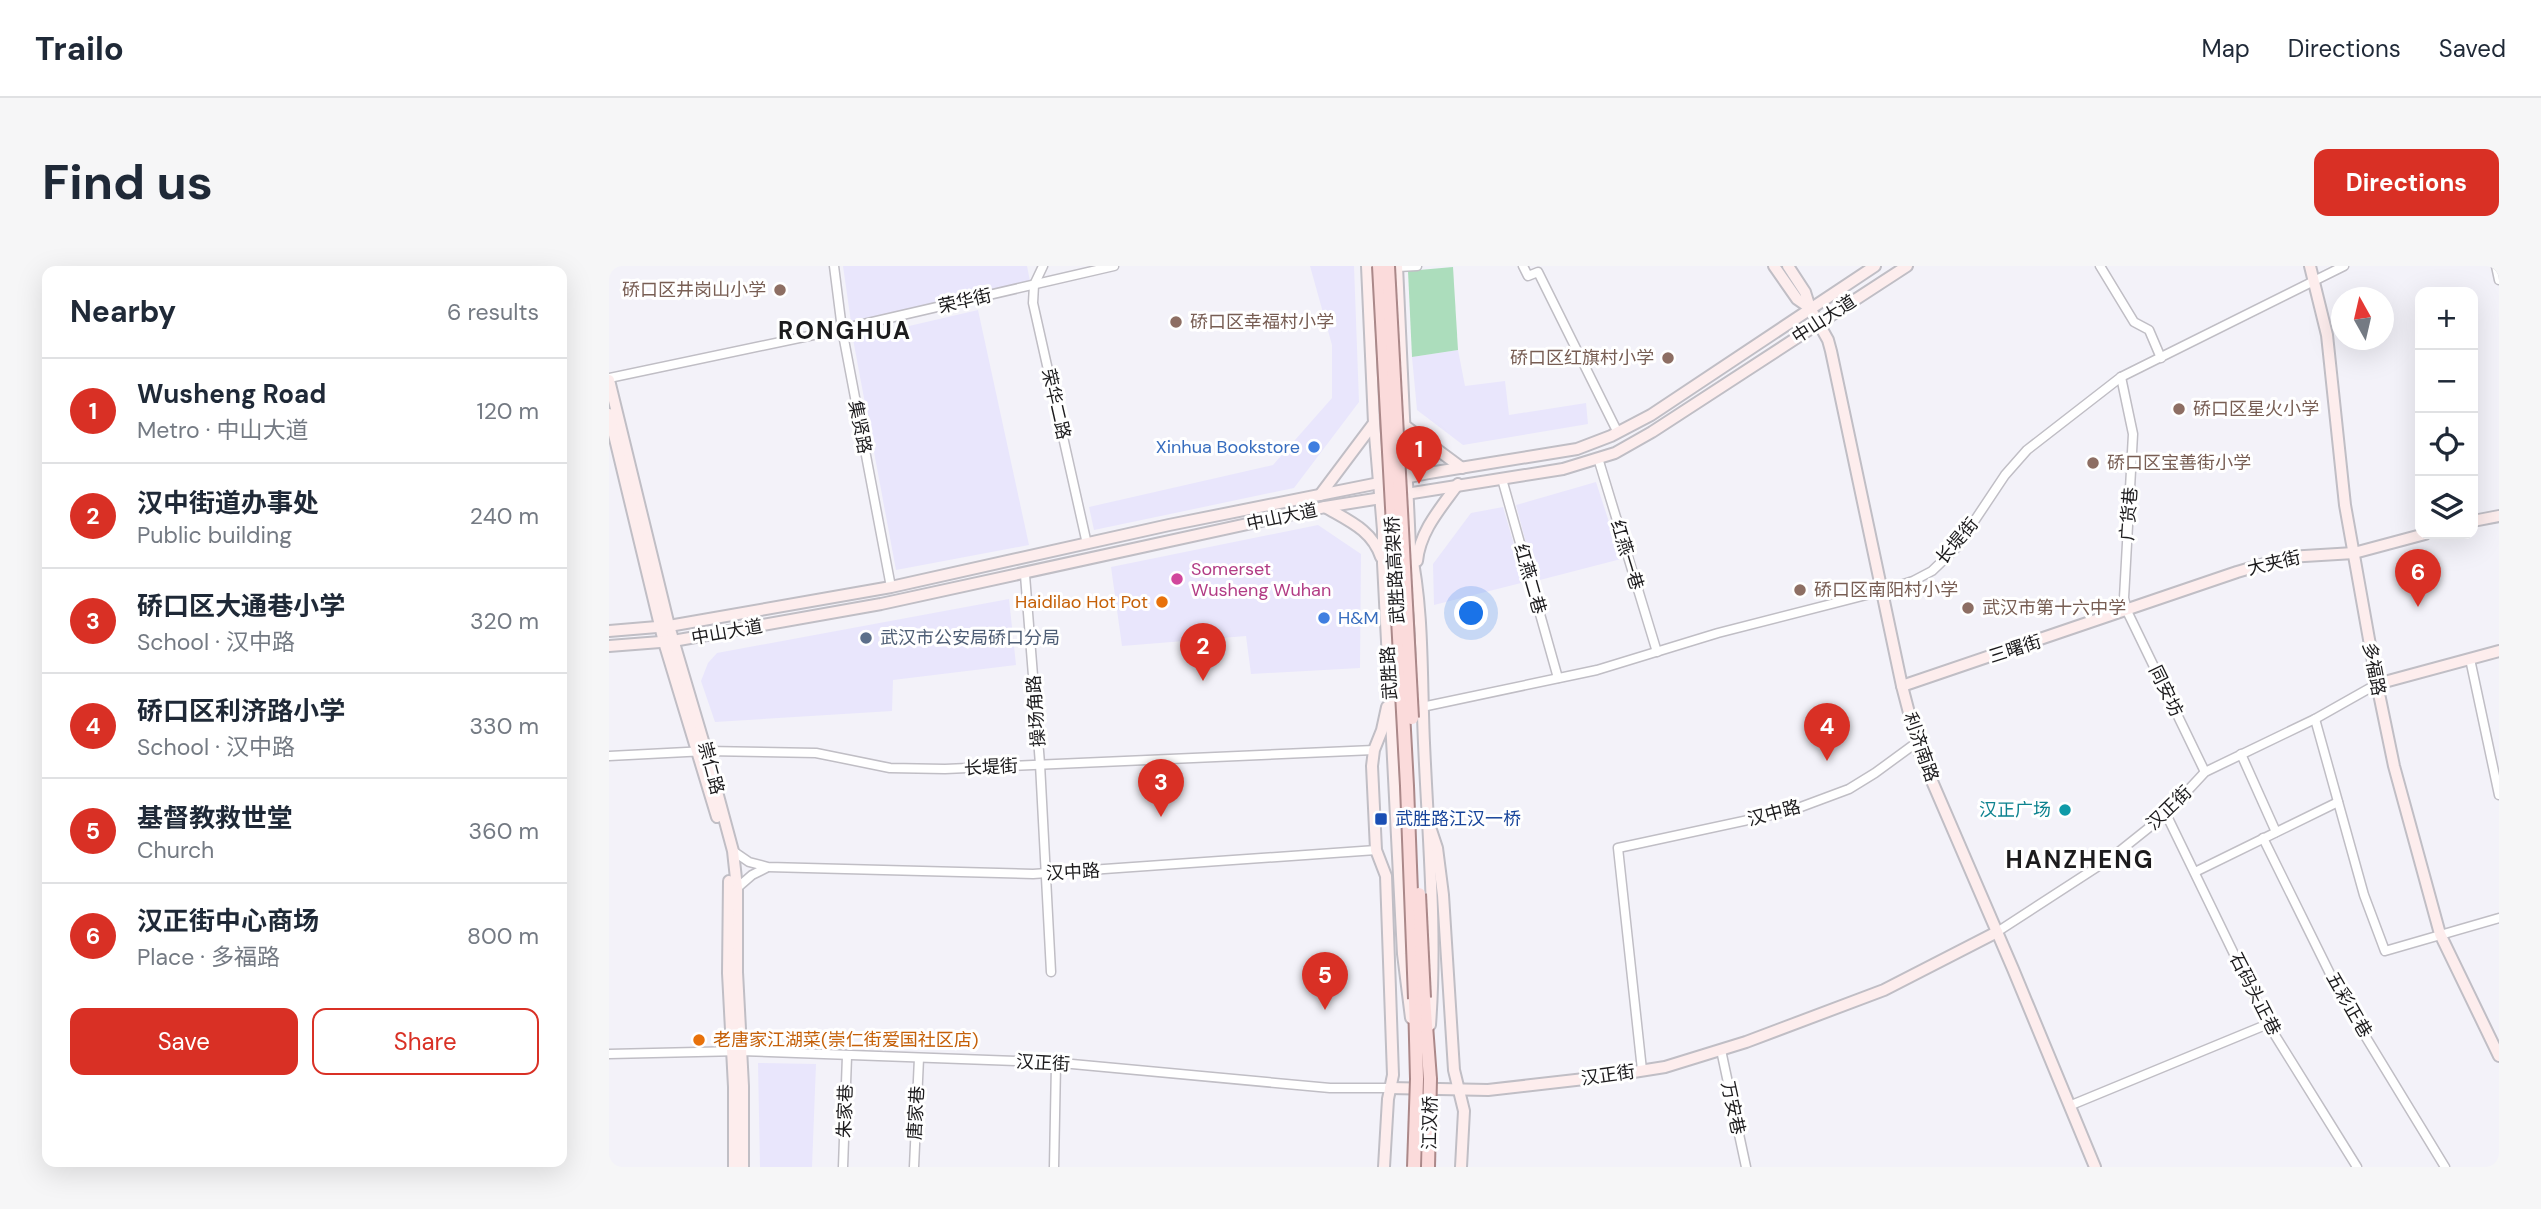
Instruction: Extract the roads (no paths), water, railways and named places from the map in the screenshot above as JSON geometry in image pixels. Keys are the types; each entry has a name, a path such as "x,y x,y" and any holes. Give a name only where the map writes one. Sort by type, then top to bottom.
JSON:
{"main road":[{"name":"武胜路","path":"1367,266 1405,973 1422,1042 1424,1079"},
{"name":"武胜路高架桥","path":"1379,266 1419,999"},
{"name":"武胜路","path":"1394,266 1410,547 1416,571 1433,972 1422,1042"},
{"name":"武胜路高架桥","path":"1394,266 1419,999"},
{"path":"1774,266 1797,299 1810,308"},
{"path":"1788,266 1805,292 1810,308"},
{"name":"中山大道","path":"609,631 664,626 891,587 1379,483 1577,449 1618,433 1651,415 1875,266"},
{"name":"中山大道","path":"609,646 668,641 881,604 1025,575 1325,507 1563,469 1615,453 1652,432 1907,266"},
{"name":"多福路","path":"2310,266 2327,335 2345,505 2394,765 2440,934 2499,1056"},
{"name":"利济南路","path":"1810,308 1831,351 1916,743 2095,1167"},
{"name":"崇仁路","path":"609,379 664,626"},
{"name":"崇仁路","path":"609,414 668,641 733,851 737,888 734,1167"},
{"path":"1320,495 1374,423"},
{"path":"1404,425 1462,468"},
{"path":"1416,571 1418,548 1428,524 1458,484"},
{"path":"1325,507 1363,528 1377,547 1383,563"},
{"path":"2478,520 2499,516"},
{"name":"大夹街","path":"2127,611 2288,557 2354,553 2415,537"},
{"name":"三曙街","path":"1902,687 2127,611"},
{"name":"汉正街","path":"2377,684 2499,651"},
{"path":"1390,691 1372,766 1376,850 1401,908"},
{"name":"崇仁路","path":"702,751 727,852 730,888 728,972 737,1051 743,1167"},
{"path":"1427,817 1437,848 1443,895 1454,1070 1464,1111 1461,1167"},
{"path":"1384,1167 1393,1075 1385,876"},
{"name":"汉正街","path":"1390,1088 1488,1090 1665,1067 1822,1015 1884,990 1997,932"},
{"path":"1419,999 1422,1042"},
{"name":"江汉桥","path":"1414,1167 1424,1079"},
{"name":"江汉桥","path":"1424,1079 1429,1167"}],"street":[{"name":"集贤路","path":"834,266 842,329 891,587"},
{"name":"荣华二路","path":"1043,266 1034,285 1033,303 1087,544"},
{"name":"荣华街","path":"609,379 1114,266"},
{"path":"1394,266 1417,266"},
{"path":"1523,266 1528,276 1538,272 1618,433"},
{"path":"2099,266 2134,322 2149,330 2161,358"},
{"name":"长堤街","path":"1422,707 1597,670 1718,633 1913,581 1932,571 1957,547 2005,475 2027,450 2121,377 2344,266"},
{"path":"2495,266 2499,280"},
{"name":"广货巷","path":"2121,377 2133,434 2123,598 2127,611"},
{"name":"红燕一巷","path":"1598,458 1657,652"},
{"name":"红燕二巷","path":"1501,480 1558,678"},
{"name":"操场角路","path":"1025,575 1040,764 1051,972"},
{"name":"同安坊","path":"2127,611 2205,772"},
{"path":"2470,659 2499,795"},
{"name":"汉正街","path":"1997,932 2111,858 2167,814 2205,772 2315,719 2377,684"},
{"path":"2315,719 2364,895 2385,951 2499,918"},
{"name":"汉中路","path":"1642,1070 1618,848 1790,811 1849,789 1916,743"},
{"name":"长堤街","path":"609,756 702,751 816,753 890,768 945,769 1374,750"},
{"path":"2241,754 2276,832"},
{"path":"2195,872 2338,802"},
{"name":"石码头正巷","path":"2167,814 2268,1024 2357,1167"},
{"name":"五彩正巷","path":"2263,838 2342,998 2445,1167"},
{"name":"汉中路","path":"733,851 749,862 768,867 1047,874 1376,850"},
{"path":"737,888 752,875 768,867"},
{"path":"2069,1106 2268,1024"},
{"name":"万安巷","path":"1720,1050 1745,1167"},
{"name":"汉正街","path":"609,1054 737,1051 919,1058 1056,1064 1298,1086 1390,1088"},
{"name":"朱家巷","path":"843,1167 847,1056"},
{"name":"唐家巷","path":"914,1167 919,1058"},
{"path":"1054,1167 1056,1064"}],"place":[{"name":"硚口区井岗山小学","path":"780,290"},
{"name":"硚口区幸福村小学","path":"1176,322"},
{"name":"硚口区红旗村小学","path":"1668,358"},
{"name":"硚口区星火小学","path":"2179,409"},
{"name":"Xinhua Bookstore","path":"1314,447"},
{"name":"硚口区宝善街小学","path":"2093,463"},
{"name":"Wusheng Road","path":"1419,484"},
{"name":"Somerset Wusheng Wuhan","path":"1177,579"},
{"name":"硚口区南阳村小学","path":"1800,590"},
{"name":"Haidilao Hot Pot","path":"1162,602"},
{"name":"汉正街中心商场","path":"2418,607"},
{"name":"武汉市第十六中学","path":"1968,608"},
{"name":"H&M","path":"1324,618"},
{"name":"武汉市公安局硚口分局","path":"866,638"},
{"name":"汉中街道办事处","path":"1203,681"},
{"name":"硚口区利济路小学","path":"1827,761"},
{"name":"汉正广场","path":"2065,810"},
{"name":"硚口区大通巷小学","path":"1161,817"},
{"name":"武胜路江汉一桥","path":"1381,819"},
{"name":"基督教救世堂","path":"1325,1010"},
{"name":"老唐家江湖菜(崇仁街爱国社区店)","path":"699,1040"}],"district":[{"name":"RONGHUA","path":"845,331"},
{"name":"HANZHENG","path":"2080,860"}]}
